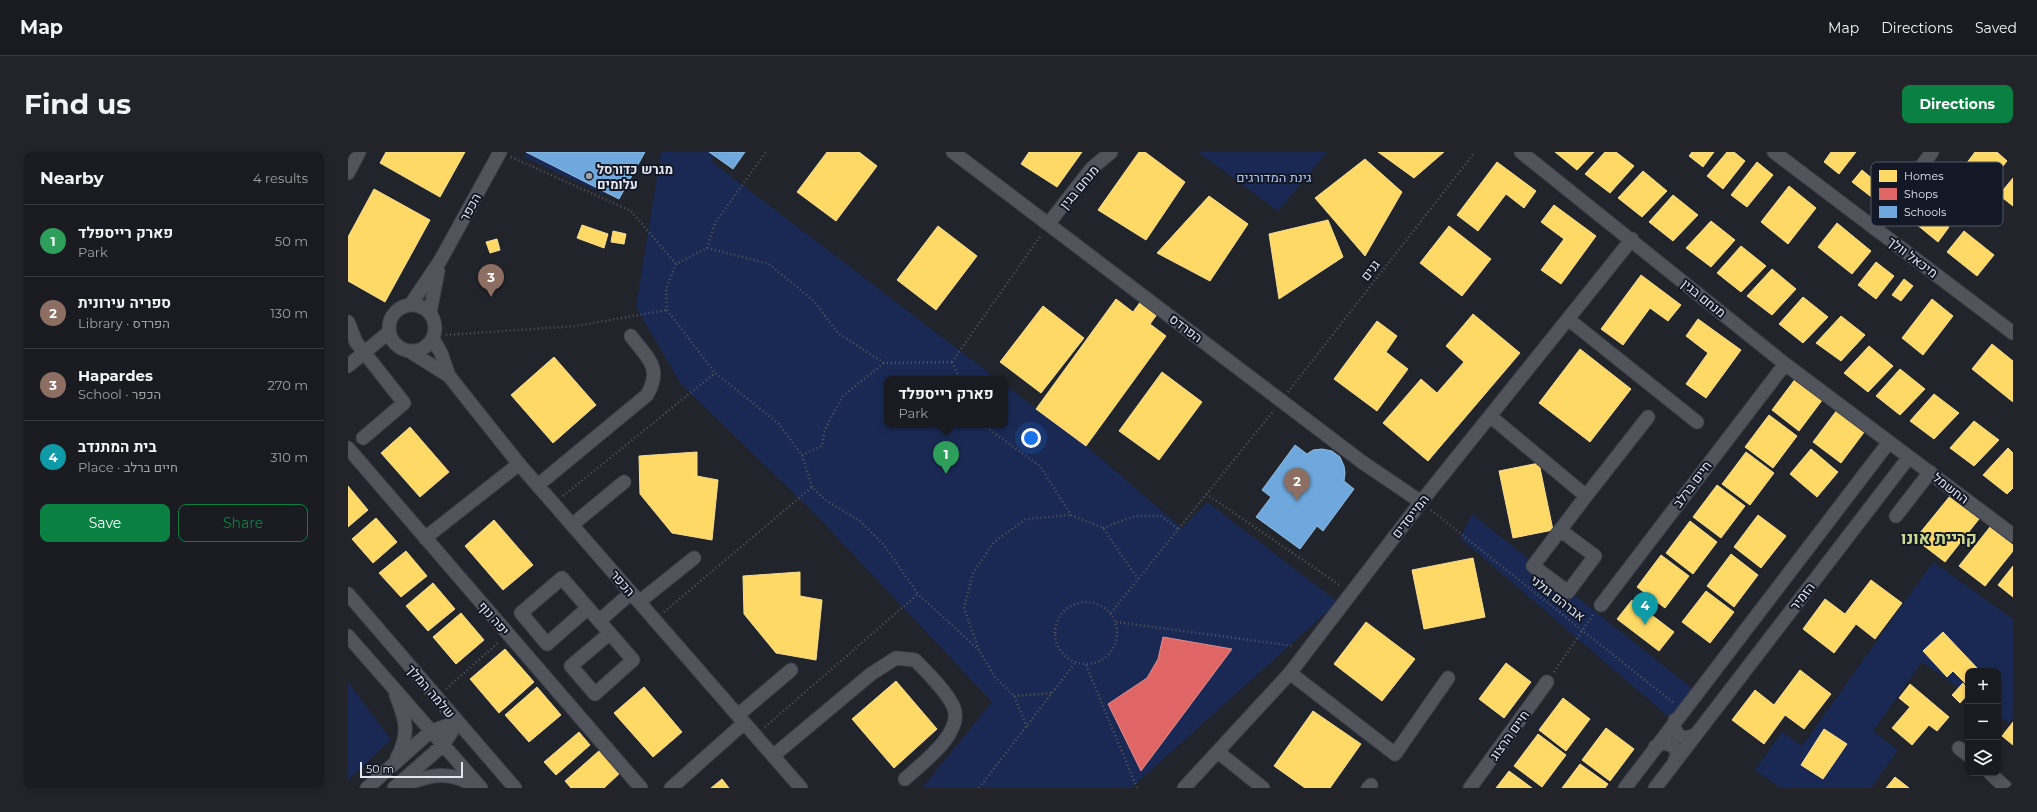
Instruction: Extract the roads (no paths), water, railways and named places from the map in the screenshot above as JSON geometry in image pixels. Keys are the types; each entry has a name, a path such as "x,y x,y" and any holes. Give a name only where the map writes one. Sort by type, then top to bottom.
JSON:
{"street":[{"path":"348,173 358,152"},
{"name":"הכפר","path":"411,304 440,261 500,152"},
{"name":"הפרדס","path":"953,152 1049,223 1362,462 1420,502"},
{"name":"מנחם בגין","path":"1049,223 1091,169 1111,152"},
{"name":"מנחם בגין","path":"1521,152 1632,239 1785,364 1889,442"},
{"name":"מיכאל וולך","path":"1774,152 2013,333"},
{"path":"1924,162 1932,152"},
{"name":"המייסדים","path":"1184,788 1290,673 1420,502 1632,239"},
{"name":"הכפר","path":"430,312 440,261"},
{"path":"411,304 419,305 430,312 436,326 434,337 421,350 409,351 394,343 389,332 392,317 396,310 411,304"},
{"path":"1568,319 1697,422"},
{"path":"348,322 356,342 404,403 363,438"},
{"path":"348,366 389,332"},
{"path":"538,485 647,395 654,382 654,367 631,336"},
{"name":"הכפר","path":"434,337 449,376 519,464 801,788"},
{"name":"הכפר","path":"409,351 449,376"},
{"name":"חיים ברלב","path":"1601,605 1785,364"},
{"path":"1490,416 1586,496"},
{"path":"1560,530 1595,556 1568,592 1533,566 1560,530 1586,496 1648,417"},
{"name":"החשמל","path":"1889,442 2013,535"},
{"name":"הזמיר","path":"1625,788 1679,715 1889,442"},
{"name":"יפה נוף","path":"348,448 641,788"},
{"name":"הזמיר","path":"1655,788 1694,735 1909,457"},
{"path":"425,538 519,464"},
{"path":"1896,516 1930,472"},
{"path":"572,525 624,482"},
{"path":"599,620 694,558"},
{"path":"588,608 547,644 521,613 562,578 634,660 595,694 571,666 610,633"},
{"name":"שלמה המלך","path":"348,594 515,788"},
{"name":"שלמה המלך","path":"348,636 481,788"},
{"path":"773,756 871,674 896,658 915,660 938,685 954,709 954,723 945,743 905,779"},
{"path":"671,788 791,670"},
{"path":"1290,673 1395,754 1448,678"},
{"name":"חיים הרצוג","path":"1470,788 1547,682"},
{"path":"392,686 403,716 406,735 404,746 395,763"},
{"path":"1679,715 1674,728 1679,736 1686,738 1694,735"},
{"path":"367,788 431,731 458,722"},
{"path":"394,788 443,745 458,722"},
{"path":"1655,747 1663,742 1671,745 1678,752 1675,760"},
{"path":"1218,752 1263,788"},
{"path":"400,788 422,778 433,775 446,775 460,779 477,788"},
{"path":"1993,776 2006,788"}],"place":[{"name":"מגרש כדורסל עלומים","path":"589,176"},
{"name":"Hapardes","path":"491,297"},
{"name":"פארק רייספלד","path":"946,474"},
{"name":"ספריה עירונית","path":"1297,501"},
{"name":"בית המתנדב","path":"1645,625"}],"district":[{"name":"קריית אונו","path":"1939,538"}],"park label":[{"name":"גינת המדורגים","path":"1274,177"}]}
